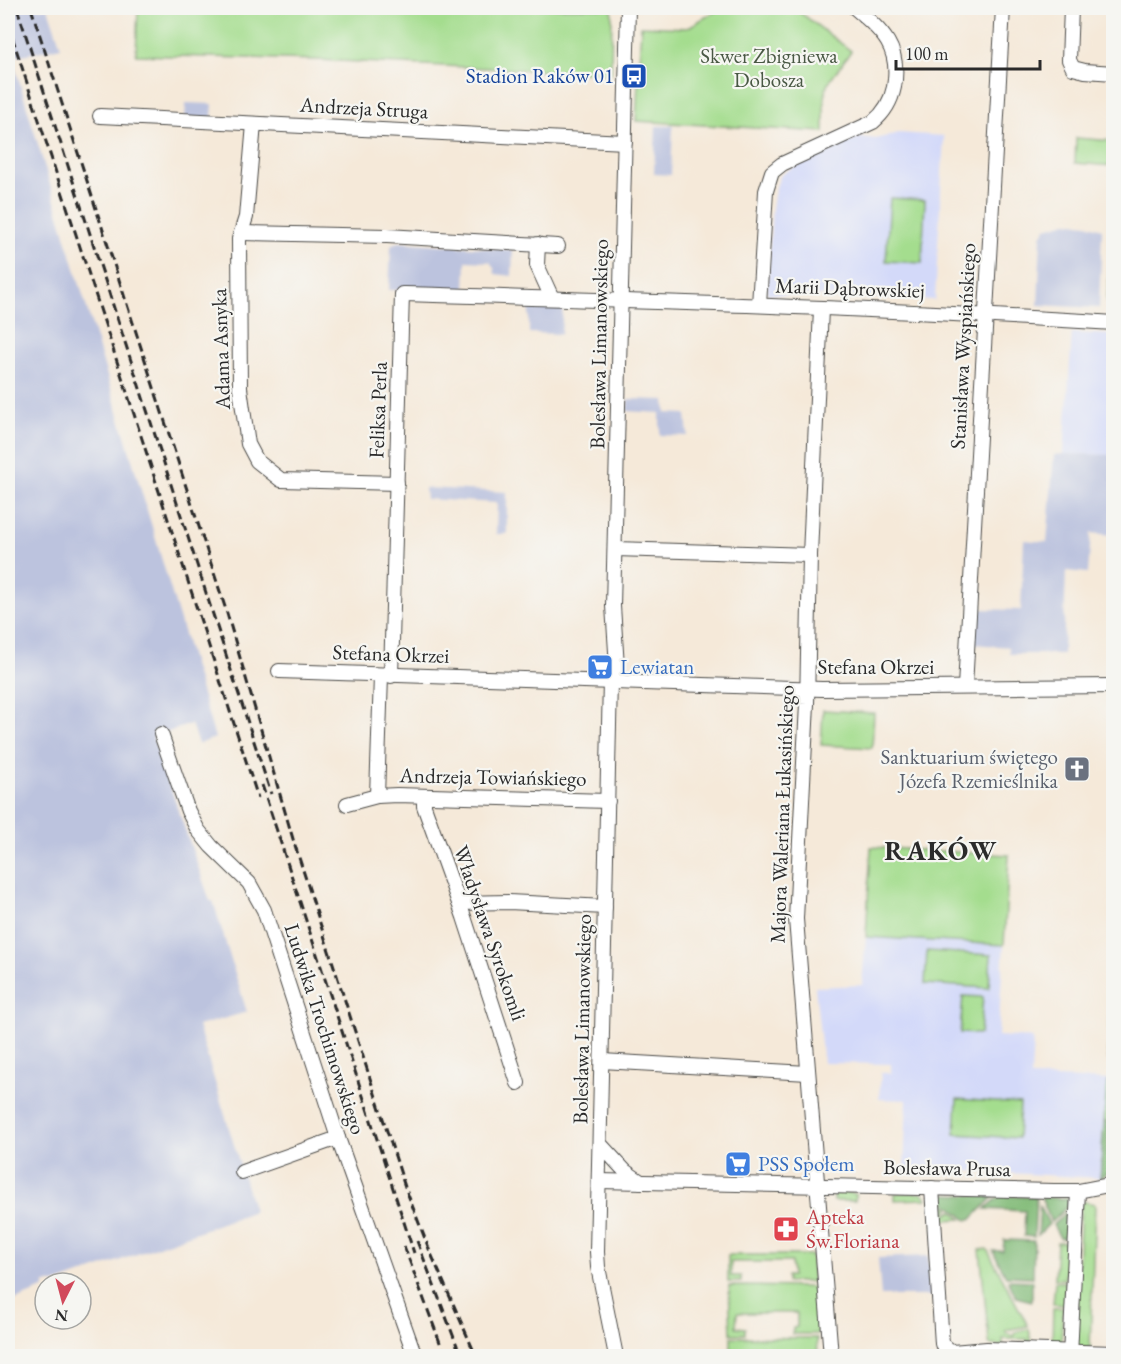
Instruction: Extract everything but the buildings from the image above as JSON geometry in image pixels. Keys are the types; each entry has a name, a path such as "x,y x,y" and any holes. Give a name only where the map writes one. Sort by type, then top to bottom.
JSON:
{"street":[{"name":"Bolesława Limanowskiego","path":"616,1356 598,1267 608,801 614,682 613,626 628,8"},
{"path":"759,305 766,191 772,172 782,164 873,122 884,113 893,93 897,71 895,57 889,43 878,28 855,8"},
{"name":"Stanisława Wyspiańskiego","path":"965,687 1003,8"},
{"path":"1071,8 1068,60 1073,68 1113,73"},
{"name":"Andrzeja Struga","path":"100,116 625,142"},
{"name":"Adama Asnyka","path":"254,124 246,217 239,239 240,388 248,444 257,461 281,480 397,483"},
{"path":"241,233 387,236 558,246"},
{"path":"538,244 537,265 552,298"},
{"name":"Feliksa Perla","path":"386,676 397,483 402,294 620,300"},
{"name":"Marii Dąbrowskiej","path":"620,300 986,315 1113,323"},
{"name":"Majora Waleriana Łukasińskiego","path":"821,309 796,919 831,1356"},
{"path":"615,549 810,555"},
{"name":"Stefana Okrzei","path":"279,671 807,688 1113,686"},
{"name":"Andrzeja Towiańskiego","path":"376,796 386,676"},
{"name":"Ludwika Trochimowskiego","path":"161,734 188,811 198,830 249,883 264,910 338,1138 415,1356"},
{"name":"Andrzeja Towiańskiego","path":"347,804 376,796 608,801"},
{"name":"Władysława Syrokomli","path":"424,796 424,806 459,903 518,1083"},
{"path":"459,903 509,902 606,908"},
{"path":"602,1061 808,1073"},
{"path":"242,1172 338,1138"},
{"path":"600,1144 625,1171 641,1182"},
{"name":"Bolesława Prusa","path":"599,1181 1078,1191 1113,1184"},
{"path":"932,1188 942,1344 952,1352 987,1350 1071,1354 1113,1353"},
{"path":"1071,1354 1078,1191"}],"shaded area":[{"path":"8,8 48,8 61,47 12,57 215,738 198,744 191,724 153,737 210,901 213,901 247,1012 198,1026 254,1211 91,1271 33,1271 33,1293 8,1303"},
{"path":"186,103 213,104 212,119 185,118"},
{"path":"656,126 673,126 671,175 654,174"},
{"path":"899,133 944,136 935,300 767,294 772,208 780,176 788,170 859,137 876,139"},
{"path":"1067,222 1087,224 1102,229 1099,308 1038,305 1041,236 1046,228"},
{"path":"398,242 513,250 512,276 495,274 490,262 466,261 465,291 389,290 391,246"},
{"path":"529,305 563,306 561,334 529,333"},
{"path":"1072,333 1113,335 1113,455 1064,454"},
{"path":"628,399 665,400 666,413 686,414 688,436 660,435 660,413 627,411"},
{"path":"1054,455 1113,455 1113,535 1091,533 1088,573 1066,571 1063,654 1009,654 1009,647 974,644 977,609 1021,610 1024,540 1047,542"},
{"path":"425,488 507,492 507,534 496,534 497,503 426,499"},
{"path":"1112,562 1114,562 1113,656 1108,656"},
{"path":"866,937 1004,945 998,1036 1033,1038 1031,1077 1108,1080 1100,1178 951,1170 904,1171 907,1100 879,1099 881,1073 891,1073 891,1064 823,1063 815,987 862,985"},
{"path":"928,1256 934,1296 881,1296 878,1258"}],"green space":[{"path":"138,8 612,8 611,74 318,60 136,55"},
{"name":"Skwer Zbigniewa Dobosza","path":"721,8 794,8 851,51 827,85 824,132 636,121 641,26 687,28"},
{"path":"1076,138 1113,141 1113,166 1075,163"},
{"path":"890,198 925,200 922,263 886,261"},
{"path":"1110,262 1113,262 1113,302 1107,301"},
{"path":"823,710 874,713 872,748 821,745"},
{"path":"871,847 1009,855 1004,945 866,937"},
{"path":"927,951 991,955 989,988 925,984"},
{"path":"1113,968 1114,1059 1108,1059"},
{"path":"963,996 983,997 980,1034 960,1033"},
{"path":"1107,1082 1113,1082 1113,1132 1109,1132 1109,1123 1104,1122"},
{"path":"957,1099 1020,1104 1018,1138 955,1134"},
{"path":"1104,1122 1109,1122 1107,1156 1113,1157 1113,1170 1100,1178"},
{"path":"834,1190 855,1194 855,1201 834,1201"},
{"path":"895,1193 921,1193 927,1199 895,1200"},
{"path":"941,1194 994,1196 973,1218 967,1220 940,1198"},
{"path":"1000,1196 1036,1197 1034,1237 1024,1236 1025,1211 985,1209"},
{"path":"1041,1197 1068,1199 1068,1206 1051,1222"},
{"path":"1081,1201 1095,1204 1090,1348 1075,1347"},
{"path":"940,1202 949,1208 945,1214 952,1211 962,1219 941,1220 939,1217"},
{"path":"1040,1206 1049,1224 1038,1235"},
{"path":"1068,1210 1067,1238 1060,1238 1053,1225"},
{"path":"1004,1240 1034,1241 1033,1277 1006,1276 993,1251 1003,1251"},
{"path":"1057,1242 1067,1242 1065,1279 1055,1279"},
{"path":"987,1249 1028,1326 1006,1330 1006,1333 1014,1336 1016,1332 1029,1329 1031,1341 1028,1346 1027,1339 1003,1339 1003,1346 990,1345 980,1250"},
{"path":"728,1255 811,1255 813,1282 787,1282 787,1276 792,1276 791,1262 731,1262 731,1276 741,1276 741,1282 728,1282"},
{"path":"1008,1280 1032,1281 1032,1301 1016,1297"},
{"path":"1055,1282 1065,1282 1064,1305 1053,1304"},
{"path":"729,1286 813,1287 818,1334 793,1334 793,1328 797,1327 797,1313 737,1313 736,1327 745,1328 745,1334 731,1334"},
{"path":"1053,1308 1063,1308 1061,1346 1033,1345 1033,1342 1052,1342"},
{"path":"731,1337 817,1338 818,1355 731,1356"}],"railway":[{"path":"17,8 271,794"},
{"path":"31,8 226,610 293,839 405,1187 429,1249 476,1356"},
{"path":"8,24 258,798"},
{"path":"262,785 414,1253"},
{"path":"417,1241 461,1356"},
{"path":"404,1246 445,1356"}],"place":[{"name":"Stadion Raków 01","path":"634,76"},
{"name":"Lewiatan","path":"600,667"},
{"name":"Sanktuarium świętego Józefa Rzemieślnika","path":"1077,769"},
{"name":"PSS Społem","path":"738,1164"},
{"name":"Apteka Św.Floriana","path":"786,1229"}],"district":[{"name":"RAKÓW","path":"941,851"}]}
